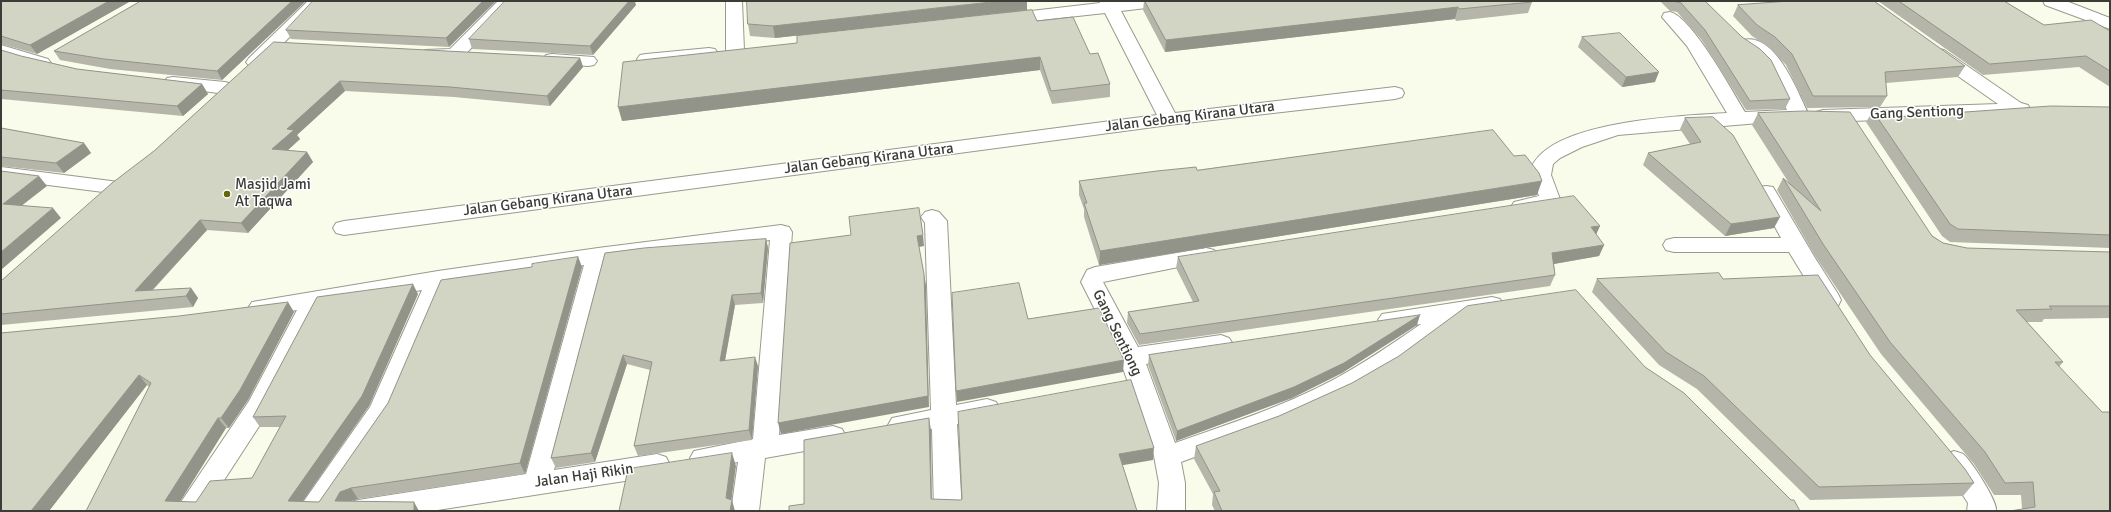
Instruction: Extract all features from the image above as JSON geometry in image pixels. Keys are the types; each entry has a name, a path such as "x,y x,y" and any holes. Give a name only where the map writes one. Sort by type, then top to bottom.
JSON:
{"street":[{"path":"208,104 274,45 317,1"},
{"path":"455,55 507,1"},
{"path":"646,59 743,50 734,1"},
{"path":"985,22 1109,4 1163,1"},
{"path":"2051,1 2110,24"},
{"path":"1109,4 1169,119"},
{"path":"1670,17 1694,44 1732,125"},
{"path":"1737,33 1776,66 1799,115"},
{"path":"274,45 297,46"},
{"path":"1928,46 2017,109"},
{"path":"1,50 50,62"},
{"path":"413,53 478,56"},
{"path":"533,58 588,60"},
{"path":"158,80 225,88"},
{"name":"Jalan Gebang Kirana Utara","path":"344,228 1169,119 1395,93"},
{"name":"Gang Sentiong","path":"1500,210 1538,204 1550,199 1541,175 1541,168 1559,150 1618,129 1732,125 1799,115 1850,116 2039,109"},
{"path":"1850,116 1863,136"},
{"path":"1754,172 1796,245 1842,317"},
{"path":"1,173 117,182 95,201"},
{"path":"932,217 936,221 948,511"},
{"path":"240,311 598,255 781,232 759,449 745,511"},
{"path":"1674,245 1796,245"},
{"name":"Gang Sentiong","path":"1171,511 1172,483 1168,456 1129,374 1092,282 1095,275 1228,252"},
{"path":"537,483 598,255"},
{"path":"311,511 380,413 391,391 438,279"},
{"path":"189,511 258,407 314,299"},
{"path":"1371,323 1511,302"},
{"path":"1168,456 1278,416 1329,392 1362,375 1457,310"},
{"path":"1129,374 1240,342"},
{"name":"Jalan Haji Rikin","path":"358,511 759,449 1014,404"},
{"path":"1939,443 1964,473 1978,494 1983,508 1981,511"}],"building":[{"path":"1,1 109,1 30,45 1,36"},
{"path":"140,1 292,1 217,71 104,59 54,51"},
{"path":"313,1 483,1 446,38 286,30"},
{"path":"505,1 629,1 590,46 469,39"},
{"path":"747,1 1000,1 773,26 748,24"},
{"path":"1145,1 1532,2 1459,9 1458,7 1166,40"},
{"path":"1673,1 1705,1 1742,37 1760,49 1771,60 1790,99 1750,101 1705,30 1681,3"},
{"path":"1790,1 1874,1 1965,66 1885,72 1887,96 1813,96 1792,54 1775,37 1757,25 1738,5"},
{"path":"1899,1 2004,1 2044,25 2091,20 2110,31 2110,71 2086,56 1990,64"},
{"path":"1032,10 1037,21 1073,17 1090,54 1098,53 1110,84 1051,91 1040,57 618,107 623,62 797,43 797,36"},
{"path":"1620,33 1659,72 1626,77 1582,37"},
{"path":"274,42 580,58 547,96 450,87 340,81 287,129 294,130 272,149 307,152 241,223 200,220 135,291 191,288 186,296 1,314 1,281 112,183 154,151"},
{"path":"1,50 77,69 202,84 177,106 1,90"},
{"path":"2051,106 2110,107 2110,235 1958,229 1950,224 1873,111 1888,110 1889,117"},
{"path":"1805,111 1850,112 1932,236 1943,243 1967,248 2110,252 2110,306 2049,306 2052,309 2016,310 2063,362 2055,362 2102,412 2110,412 2110,511 2010,511 2035,507 2033,482 2005,483 1985,452 1890,342 1823,244 1783,178 1821,211 1758,113"},
{"path":"1713,117 1733,135 1780,217 1731,224 1648,153 1701,142 1685,118"},
{"path":"1,128 84,143 56,163 1,157"},
{"path":"1493,130 1514,156 1525,155 1539,173 1542,181 1100,251 1084,203 1087,203 1079,181 1196,167 1197,170"},
{"path":"1,171 39,176 3,204 53,208 1,252"},
{"path":"1574,196 1600,226 1591,227 1604,245 1552,253 1555,275 1140,334 1128,312 1199,301 1178,257"},
{"path":"919,208 923,235 917,236 924,274 928,396 778,423 790,243 851,235 849,217"},
{"path":"766,239 761,293 732,295 720,361 755,357 749,430 634,446 652,362 623,355 591,453 551,458 605,253 644,248"},
{"path":"578,257 520,463 351,488 340,492 335,501 414,502 414,511 86,511 151,383 139,375 31,511 1,511 1,333 179,316 288,302 240,390 221,418 218,418 165,501 196,502 210,481 252,478 286,416 253,417 317,297 413,284 362,396 288,501 319,502 388,403 441,280 532,267 532,264"},
{"path":"1719,273 1723,279 1818,275 1870,355 1965,469 1974,483 1819,487 1704,376 1666,352 1597,279"},
{"path":"1019,283 1028,319 1099,308 1124,360 956,391 952,293"},
{"path":"1576,290 1645,367 1684,393 1791,500 1794,500 1800,511 1222,511 1214,492 1220,491 1196,446 1279,416 1352,383 1399,356 1467,306"},
{"path":"1420,315 1344,363 1294,387 1177,431 1149,355"},
{"path":"1131,380 1154,448 1119,454 1137,511 789,511 789,506 804,504 804,440 929,418 931,499 961,500 958,412"},
{"path":"732,453 726,498 732,500 730,511 619,511 628,469"}],"place":[{"name":"Masjid Jami At Taqwa","path":"227,194"}]}
